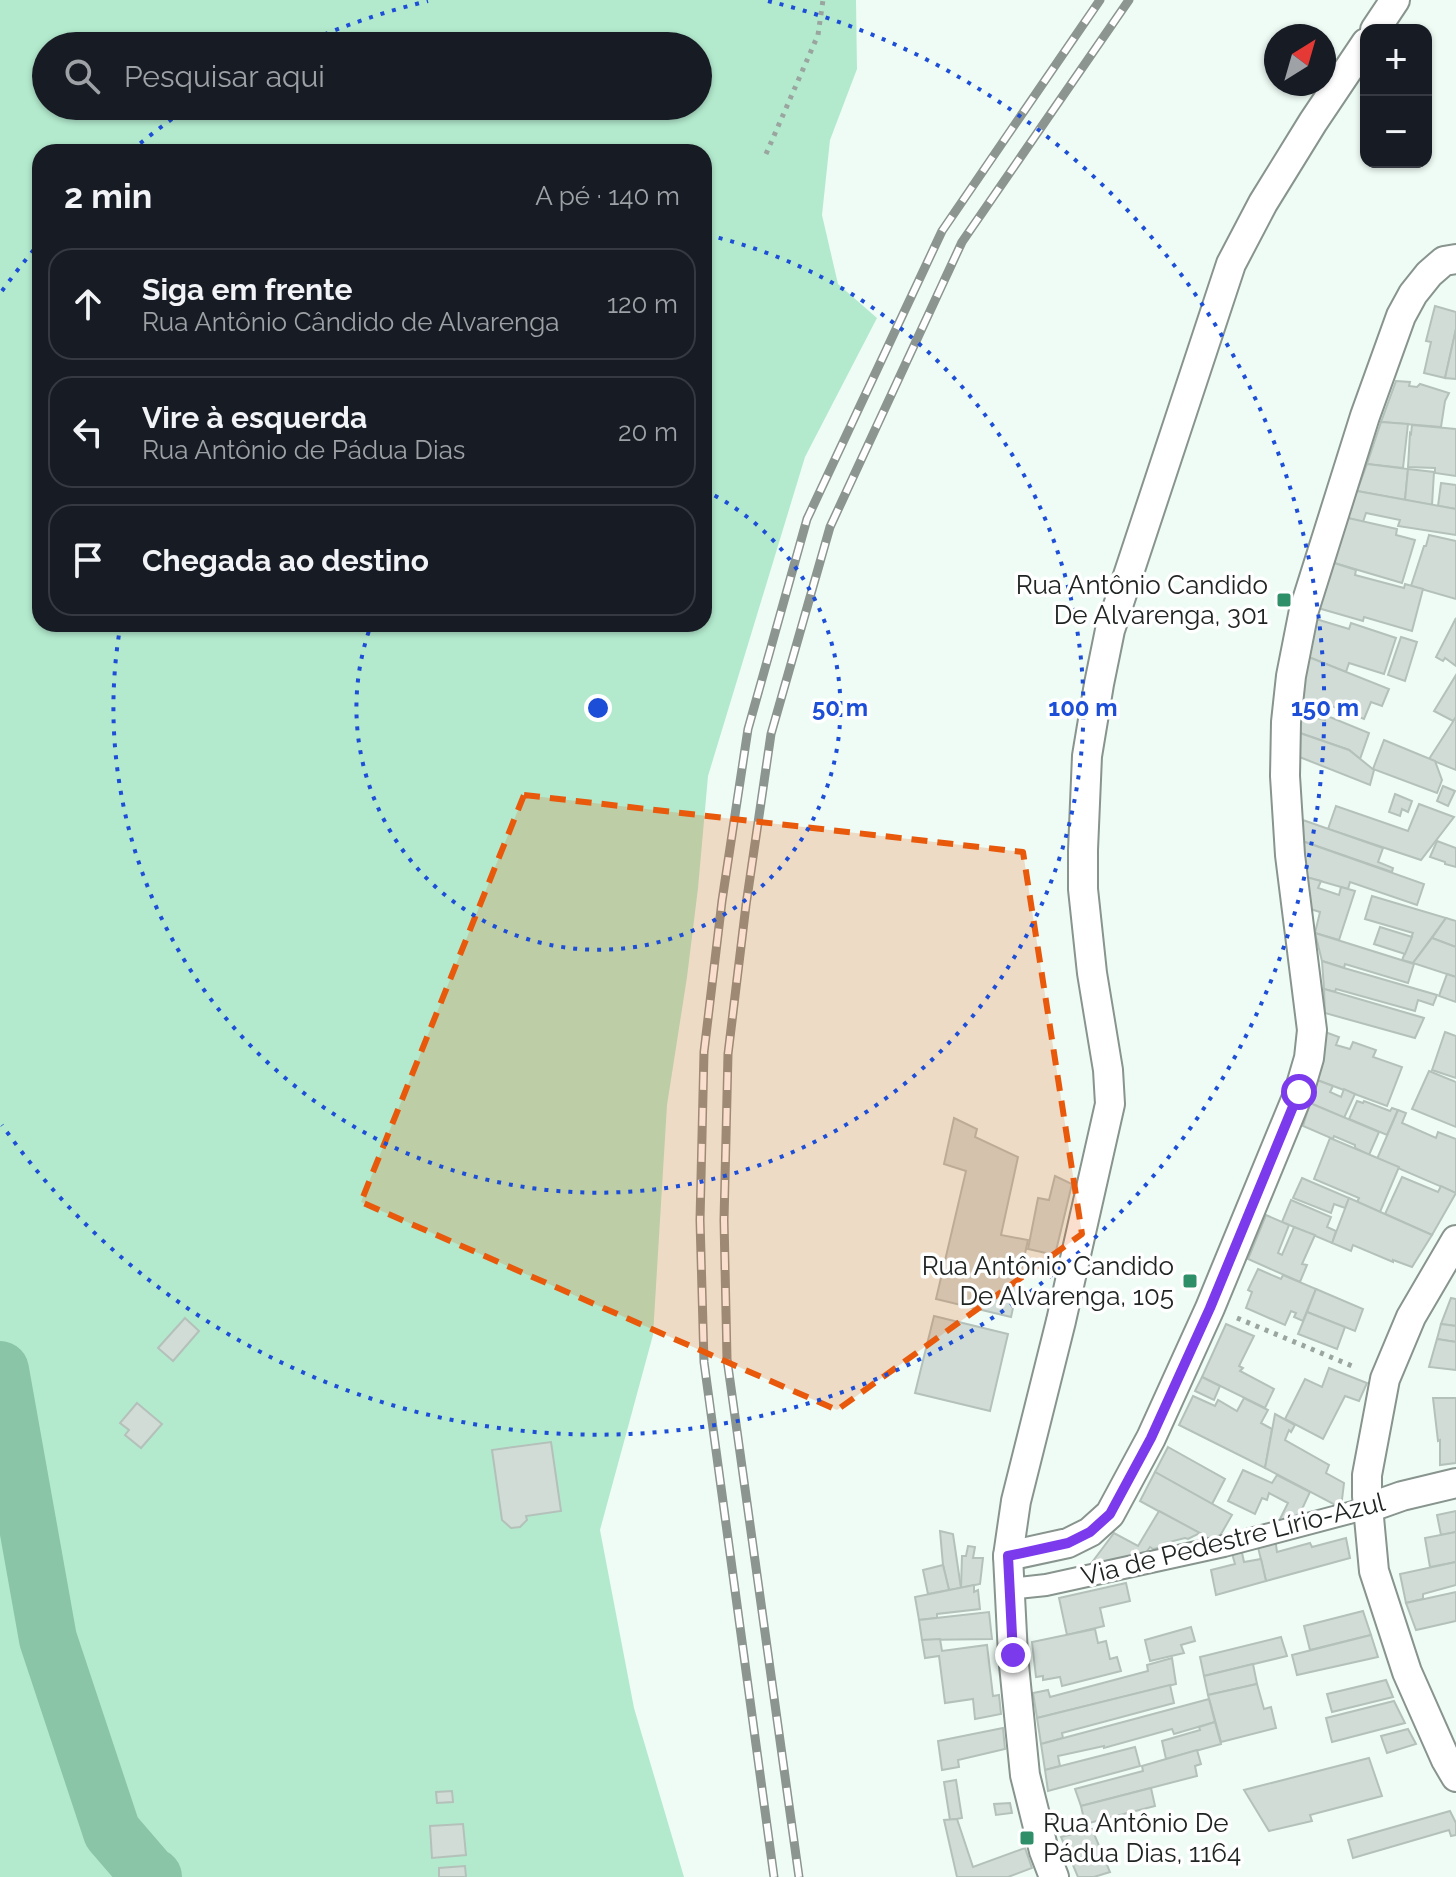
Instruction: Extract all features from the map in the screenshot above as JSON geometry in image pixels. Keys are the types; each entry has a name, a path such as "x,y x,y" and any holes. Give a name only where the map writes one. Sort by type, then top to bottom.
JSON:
{"street":[{"path":"1379,24 1395,0"},
{"path":"1054,1877 1044,1851 1025,1775 1013,1655 1008,1556 1016,1501 1110,1104 1083,889 1087,756 1099,684 1110,630 1231,264 1263,203 1360,52"},
{"path":"1008,1556 1068,1543 1090,1532 1110,1514 1151,1438 1210,1308 1299,1092 1309,1058 1312,1030 1290,855 1285,776 1291,676 1304,610 1365,416 1401,316 1429,274 1444,261 1456,259"},
{"path":"1456,1240 1411,1317 1385,1379 1367,1475 1374,1571 1378,1586 1407,1672 1456,1777"},
{"name":"Via de Pedestre Lírio-Azul","path":"1009,1589 1046,1585 1210,1549 1456,1483"}],"path":[{"path":"766,154 818,35 823,0"},
{"path":"1210,1308 1385,1379"}],"highlighted area":[{"path":"524,795 1023,852 1082,1234 837,1410 361,1202"}],"green space":[{"path":"0,0 856,0 857,69 830,140 822,215 838,284 877,318 805,457 708,776 687,977 667,1105 653,1335 600,1530 634,1708 684,1877 0,1877"}],"building":[{"path":"1435,306 1456,312 1456,329 1445,378 1424,373 1431,342 1426,341"},
{"path":"1456,329 1456,379 1445,378"},
{"path":"1396,381 1449,393 1441,427 1381,422"},
{"path":"1381,422 1408,424 1403,468 1367,464"},
{"path":"1412,425 1456,429 1456,476 1435,473 1435,468 1408,467"},
{"path":"1367,464 1408,469 1405,500 1357,491"},
{"path":"1408,469 1434,472 1432,505 1405,500"},
{"path":"1441,483 1456,485 1456,509 1438,506"},
{"path":"1357,491 1456,509 1456,535 1398,526 1400,520 1366,513 1363,522 1348,518"},
{"path":"1348,518 1397,529 1396,535 1415,540 1402,583 1331,562"},
{"path":"1429,535 1456,541 1456,599 1411,586"},
{"path":"1331,562 1356,570 1355,575 1404,588 1405,584 1423,589 1412,631 1318,608"},
{"path":"1456,618 1456,666 1445,658 1443,661 1436,657"},
{"path":"1316,619 1349,629 1351,623 1396,638 1384,674 1349,663 1346,672 1306,656"},
{"path":"1401,637 1417,642 1405,681 1388,675"},
{"path":"1306,656 1389,689 1382,706 1371,702 1364,719 1329,705 1324,715 1301,705"},
{"path":"1456,675 1456,717 1453,721 1434,711"},
{"path":"1301,705 1313,710 1312,717 1325,720 1325,715 1369,733 1360,759 1349,750 1297,732"},
{"path":"1456,717 1456,770 1429,759"},
{"path":"1297,732 1349,750 1374,770 1370,785 1297,756"},
{"path":"1384,740 1435,761 1442,780 1437,793 1373,769"},
{"path":"1443,786 1455,791 1448,806 1437,801"},
{"path":"1395,794 1412,801 1408,812 1402,809 1400,816 1389,812"},
{"path":"1419,804 1454,817 1421,860 1328,829 1336,806 1408,831"},
{"path":"1300,819 1383,848 1378,862 1393,868 1392,872 1302,841"},
{"path":"1302,841 1424,884 1417,905 1350,882 1348,889 1306,877"},
{"path":"1437,841 1456,848 1456,867 1430,857"},
{"path":"1306,877 1321,881 1318,888 1339,895 1341,887 1355,891 1339,940 1315,933 1320,912 1310,909"},
{"path":"1372,896 1446,918 1413,963 1402,960 1413,933 1365,919"},
{"path":"1446,918 1456,921 1456,947 1432,938"},
{"path":"1380,927 1412,937 1405,954 1374,944"},
{"path":"1315,933 1414,964 1408,983 1345,964 1344,968 1322,961"},
{"path":"1432,938 1456,947 1456,977 1413,963"},
{"path":"1322,961 1437,995 1433,1005 1418,1000 1415,1011 1336,989 1335,992 1324,989"},
{"path":"1447,974 1456,977 1456,1002 1439,996"},
{"path":"1324,989 1424,1018 1415,1038 1325,1013"},
{"path":"1325,1032 1339,1037 1336,1045 1350,1049 1353,1042 1376,1050 1373,1057 1402,1067 1387,1106 1317,1080"},
{"path":"1445,1032 1456,1036 1456,1078 1432,1070"},
{"path":"1429,1071 1456,1082 1456,1127 1412,1109"},
{"path":"1317,1080 1333,1086 1330,1092 1341,1097 1344,1089 1355,1094 1344,1118 1310,1103"},
{"path":"1357,1101 1390,1111 1392,1108 1398,1110 1387,1135 1349,1119"},
{"path":"1310,1103 1379,1132 1369,1155 1355,1148 1355,1145 1303,1126"},
{"path":"1398,1110 1406,1113 1402,1123 1436,1138 1438,1132 1456,1139 1456,1193 1377,1159"},
{"path":"954,1118 977,1129 975,1137 1018,1157 1001,1235 1028,1240 1011,1317 936,1299 966,1171 944,1164"},
{"path":"1330,1138 1399,1167 1380,1212 1357,1202 1359,1198 1314,1179"},
{"path":"1055,1176 1072,1184 1055,1255 1028,1249 1038,1198 1049,1200"},
{"path":"1402,1177 1438,1192 1441,1186 1456,1193 1432,1235 1385,1214"},
{"path":"1302,1178 1349,1198 1345,1208 1334,1204 1331,1213 1293,1198"},
{"path":"1349,1198 1432,1235 1412,1267 1353,1245 1351,1251 1332,1243"},
{"path":"1291,1200 1331,1217 1327,1227 1336,1231 1332,1243 1282,1222"},
{"path":"1266,1215 1289,1225 1278,1253 1282,1255 1294,1227 1315,1235 1302,1264 1307,1265 1300,1282 1248,1259"},
{"path":"1258,1269 1281,1279 1283,1275 1316,1289 1303,1321 1294,1317 1296,1313 1291,1311 1285,1325 1246,1308 1252,1292 1248,1290"},
{"path":"1316,1289 1363,1309 1355,1331 1307,1312"},
{"path":"1451,1298 1456,1299 1456,1326 1441,1324"},
{"path":"1307,1312 1345,1327 1337,1349 1298,1334"},
{"path":"934,1316 1008,1334 990,1411 915,1393"},
{"path":"185,1318 199,1331 173,1361 158,1348"},
{"path":"1226,1324 1254,1336 1239,1366 1243,1368 1240,1371 1274,1389 1265,1408 1202,1377"},
{"path":"1441,1324 1456,1326 1456,1342 1437,1339"},
{"path":"1437,1339 1456,1342 1456,1370 1429,1367"},
{"path":"1329,1368 1367,1383 1359,1401 1345,1396 1323,1439 1285,1419 1305,1379 1322,1387"},
{"path":"1202,1377 1220,1386 1214,1400 1195,1391"},
{"path":"1193,1396 1215,1406 1218,1400 1237,1411 1244,1398 1268,1410 1261,1423 1272,1429 1265,1468 1179,1425"},
{"path":"1433,1398 1456,1398 1456,1463 1440,1465 1440,1440"},
{"path":"137,1403 162,1424 141,1448 125,1435 129,1430 120,1423"},
{"path":"1275,1414 1295,1425 1285,1440 1329,1465 1326,1473 1344,1483 1341,1508 1265,1468"},
{"path":"551,1442 561,1511 526,1516 527,1520 520,1527 511,1528 502,1520 492,1450"},
{"path":"1168,1447 1225,1479 1212,1504 1155,1472"},
{"path":"1243,1470 1272,1483 1277,1475 1310,1492 1297,1520 1277,1525 1288,1503 1269,1493 1267,1500 1262,1498 1255,1514 1228,1501"},
{"path":"1155,1472 1232,1515 1217,1541 1140,1501"},
{"path":"1159,1511 1200,1533 1188,1539 1165,1543 1163,1547 1150,1547 1145,1554 1090,1565 1114,1533 1138,1546"},
{"path":"1456,1511 1456,1532 1441,1535 1437,1515"},
{"path":"940,1531 953,1534 961,1588 949,1590"},
{"path":"1456,1532 1456,1562 1430,1567 1425,1538"},
{"path":"1275,1538 1277,1552 1346,1538 1350,1558 1266,1581 1257,1543"},
{"path":"968,1546 975,1547 973,1558 983,1558 980,1584 961,1588 962,1556 966,1556"},
{"path":"1241,1548 1244,1562 1261,1559 1266,1581 1216,1595 1211,1570 1235,1564 1231,1550"},
{"path":"1456,1562 1456,1585 1423,1594 1423,1599 1406,1603 1400,1574"},
{"path":"943,1565 949,1590 928,1594 923,1570"},
{"path":"1126,1583 1130,1601 1100,1608 1104,1626 1067,1635 1059,1598"},
{"path":"974,1585 974,1592 978,1590 980,1609 937,1614 937,1618 919,1620 915,1597"},
{"path":"1456,1592 1456,1621 1416,1630 1406,1603"},
{"path":"1363,1611 1371,1635 1310,1650 1304,1626"},
{"path":"989,1612 992,1639 922,1640 919,1620"},
{"path":"1191,1627 1195,1641 1181,1645 1184,1653 1150,1661 1145,1640"},
{"path":"1095,1629 1098,1643 1106,1641 1110,1659 1117,1657 1121,1671 1062,1686 1060,1677 1043,1680 1043,1676 1036,1677 1032,1642"},
{"path":"1371,1635 1378,1657 1297,1675 1292,1655"},
{"path":"1281,1637 1287,1656 1204,1676 1200,1657"},
{"path":"940,1639 942,1651 987,1645 993,1696 999,1695 1001,1714 975,1719 973,1699 945,1703 939,1656 925,1658 922,1640"},
{"path":"1172,1658 1176,1684 1037,1718 1033,1693 1048,1690 1050,1697 1148,1671 1147,1665"},
{"path":"1253,1664 1257,1684 1208,1695 1204,1676"},
{"path":"1386,1680 1393,1697 1332,1712 1327,1694"},
{"path":"1257,1684 1264,1709 1271,1707 1276,1728 1221,1742 1208,1695"},
{"path":"1170,1685 1174,1703 1062,1733 1063,1738 1041,1744 1037,1718"},
{"path":"1209,1699 1215,1722 1174,1734 1172,1729 1104,1748 1058,1756 1060,1766 1045,1770 1041,1744"},
{"path":"1394,1701 1405,1723 1332,1742 1326,1718"},
{"path":"1215,1722 1221,1744 1166,1759 1162,1741 1200,1730 1199,1727"},
{"path":"1003,1728 1005,1749 958,1760 959,1767 942,1770 938,1741"},
{"path":"1408,1729 1416,1744 1387,1753 1381,1736"},
{"path":"1135,1747 1140,1766 1048,1791 1045,1770"},
{"path":"1197,1750 1201,1764 1195,1766 1197,1776 1081,1806 1075,1789 1143,1771 1142,1766"},
{"path":"1369,1758 1382,1796 1310,1815 1312,1821 1269,1831 1244,1790"},
{"path":"956,1780 962,1818 950,1820 944,1782"},
{"path":"1151,1788 1155,1806 1085,1824 1081,1806"},
{"path":"452,1791 453,1802 437,1803 436,1792"},
{"path":"1010,1803 1012,1813 996,1815 994,1804"},
{"path":"1450,1811 1456,1823 1456,1835 1451,1836 1449,1830 1353,1858 1348,1840"},
{"path":"957,1819 973,1867 1025,1848 1032,1868 1008,1877 957,1877 944,1820"},
{"path":"463,1824 466,1855 432,1858 430,1826"},
{"path":"1092,1829 1110,1872 1094,1877 1078,1877 1061,1837"},
{"path":"465,1866 466,1877 439,1877 439,1868"}],"waterway":[{"path":"0,1370 48,1639 112,1832 153,1877"}],"railway":[{"path":"774,1877 704,1362 700,1220 704,1052 722,901 748,729 807,519 942,231 1100,0"},
{"path":"799,1877 727,1359 724,1220 728,1054 771,734 830,527 962,242 1129,0"}],"place":[{"name":"Rua Antônio Candido De Alvarenga, 301","path":"1284,600"},
{"name":"Rua Antônio Candido De Alvarenga, 105","path":"1190,1281"},
{"name":"Rua Antônio De Pádua Dias, 1164","path":"1027,1838"}],"route":[{"path":"1013,1655 1008,1556 1068,1543 1090,1532 1110,1514 1151,1438 1210,1308 1299,1092"}]}
